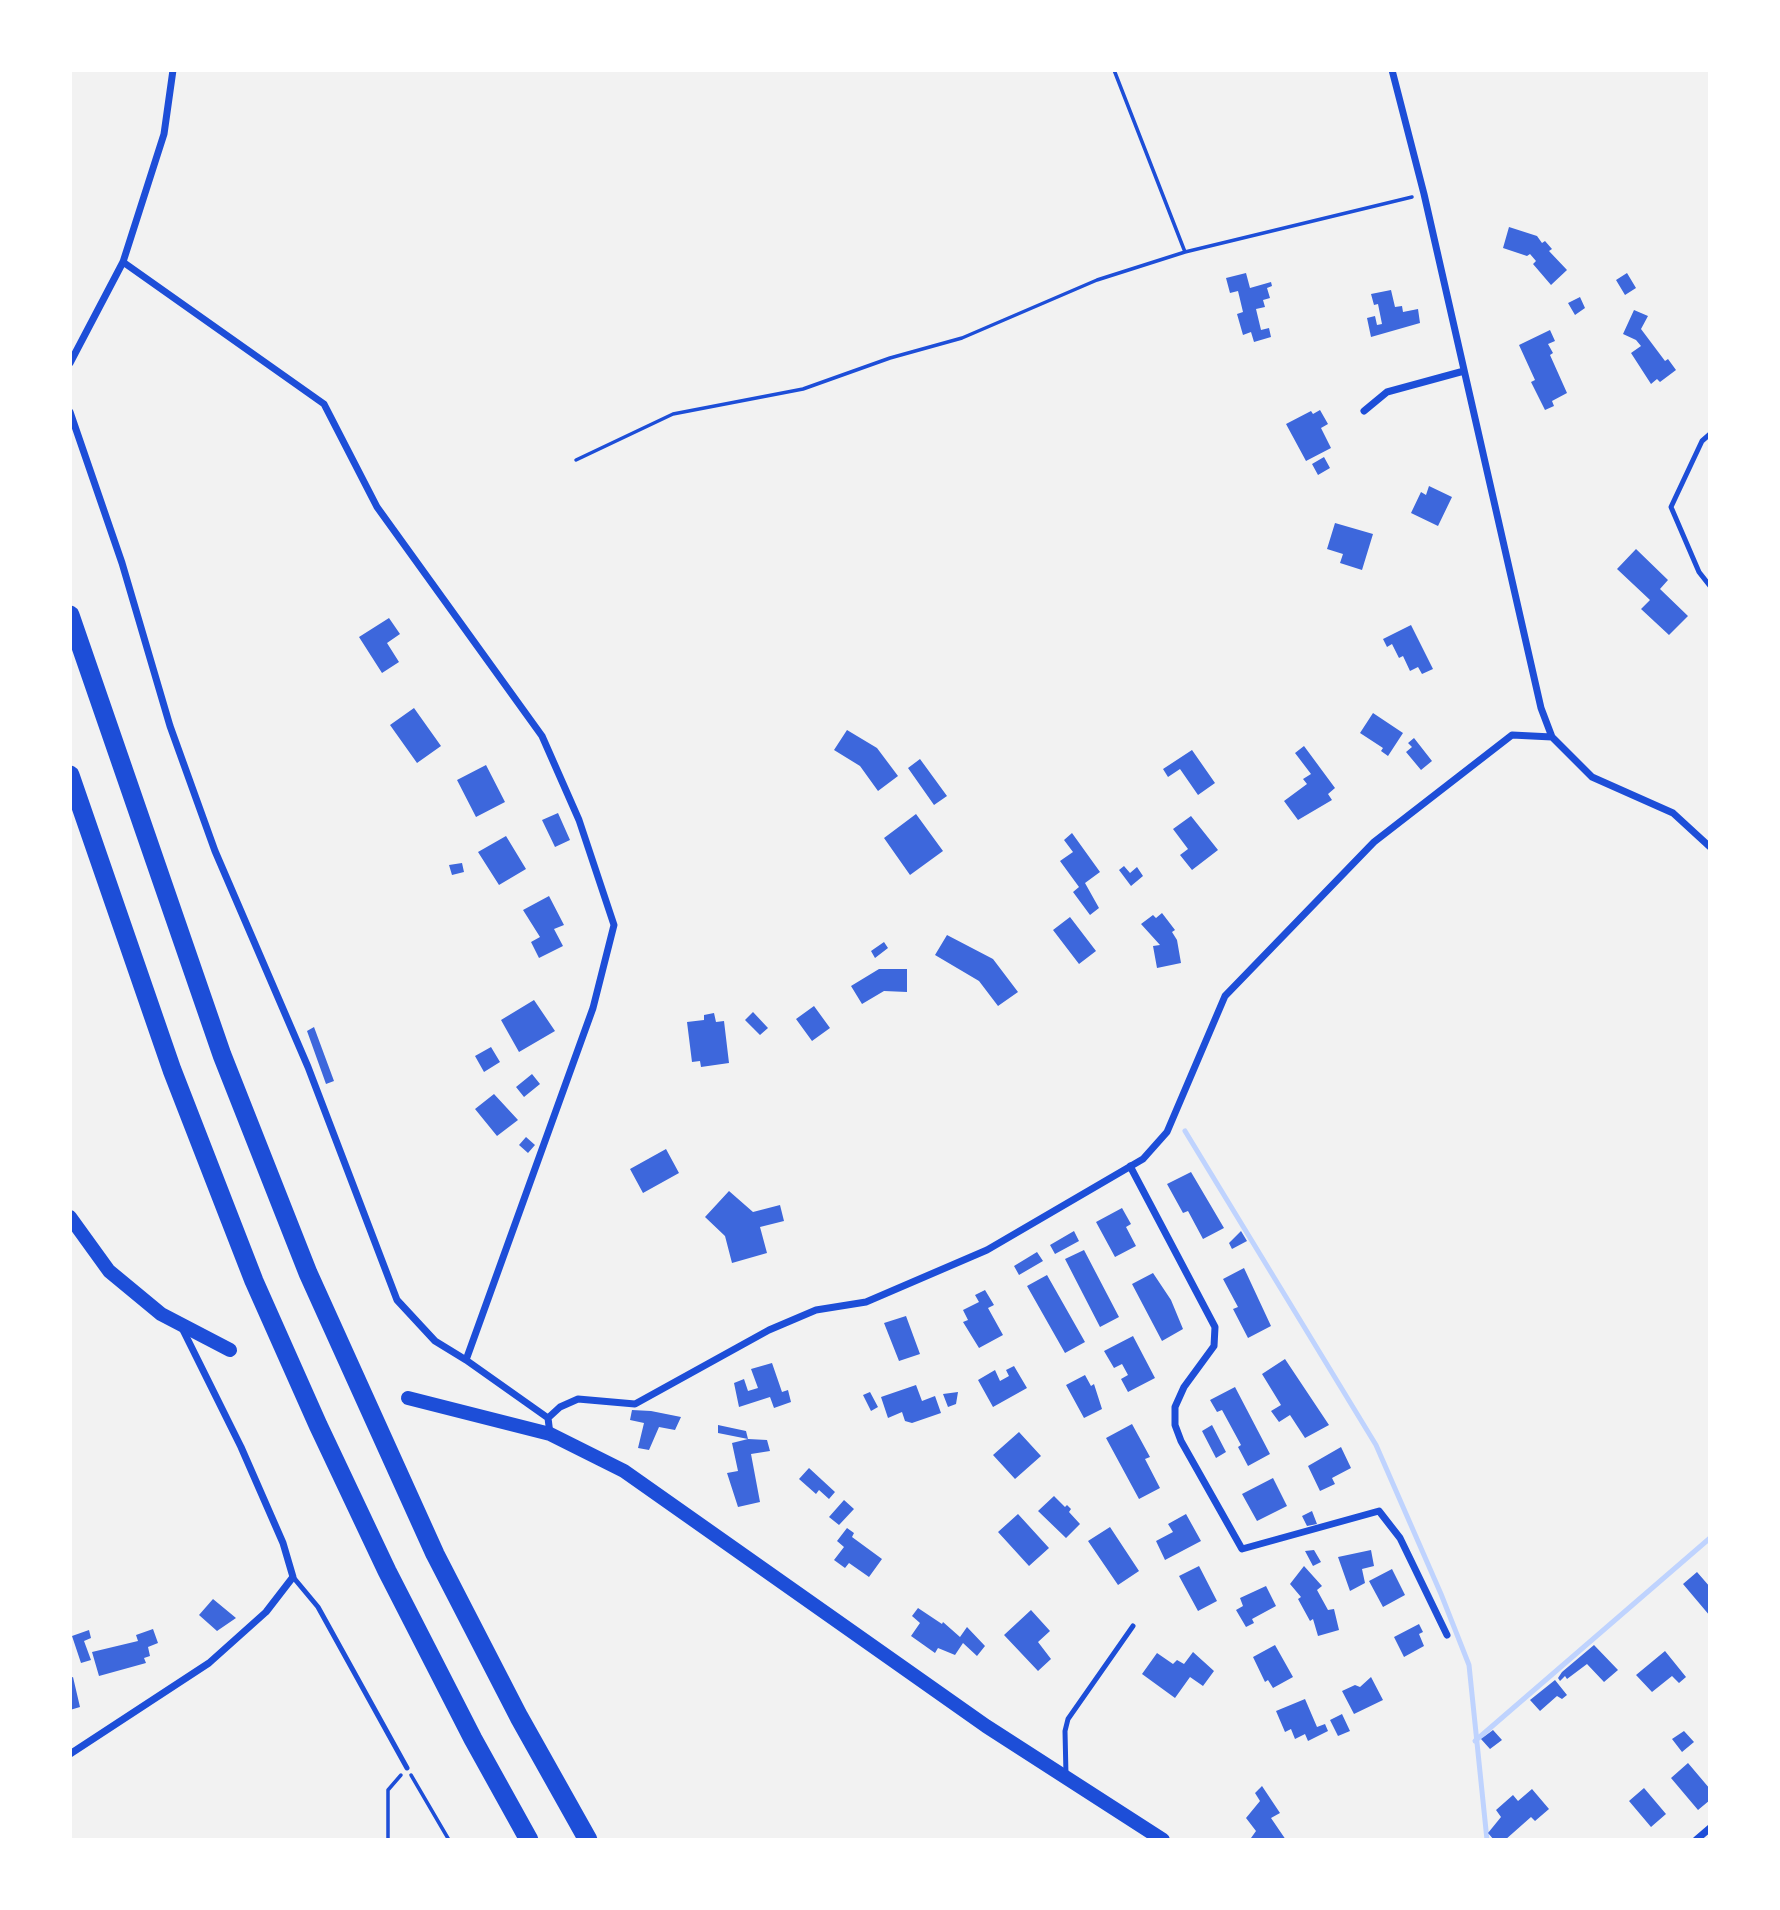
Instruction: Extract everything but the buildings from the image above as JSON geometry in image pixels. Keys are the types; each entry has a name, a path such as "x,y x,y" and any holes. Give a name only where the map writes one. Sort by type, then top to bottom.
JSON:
{"highway":[{"path":"70,615 222,1055 307,1273 435,1554 519,1717 587,1840"},
{"path":"70,775 172,1070 254,1281 387,1571 473,1739 529,1840"}],"main road":[{"path":"70,1217 109,1271 161,1314 230,1350"},
{"path":"408,1398 550,1434 624,1471 1065,1778 1163,1840"}],"street":[{"path":"70,363 123,262 164,134 173,70"},
{"path":"1392,70 1424,194 1541,708 1552,737 1592,778 1673,813 1710,847"},
{"path":"123,262 324,404 377,507 542,736 579,820 614,925 593,1008 466,1360"},
{"path":"1364,411 1387,392 1464,371"},
{"path":"70,412 122,563 170,726 215,851 308,1067 397,1300 435,1340 548,1418 550,1434"},
{"path":"548,1418 560,1407 578,1399 635,1404 769,1330 816,1310 866,1302 987,1250 1154,1150 1167,1132 1225,996 1374,842 1512,735 1552,737"},
{"path":"1130,1166 1215,1327 1214,1346 1184,1387 1175,1407 1175,1424 1181,1441 1242,1549 1379,1511 1400,1538 1447,1635"},
{"path":"70,1755 209,1663 266,1612 293,1577 283,1543 241,1447 181,1325"},
{"path":"1696,1840 1710,1828"}],"lane":[{"path":"1710,433 1702,441 1671,507 1699,572 1710,586"},
{"path":"293,1577 318,1607 407,1768"},
{"path":"1065,1778 1065,1731 1068,1719 1132,1626"}],"path":[{"path":"1114,70 1185,252"},
{"path":"576,460 673,414 803,390 890,358 962,338 1097,280 1185,252 1424,194"},
{"path":"388,1840 388,1790 407,1768 449,1840"}],"waterway":[{"path":"1185,1131 1376,1445 1441,1594 1469,1665 1487,1840"},
{"path":"1475,1741 1710,1538"}]}
